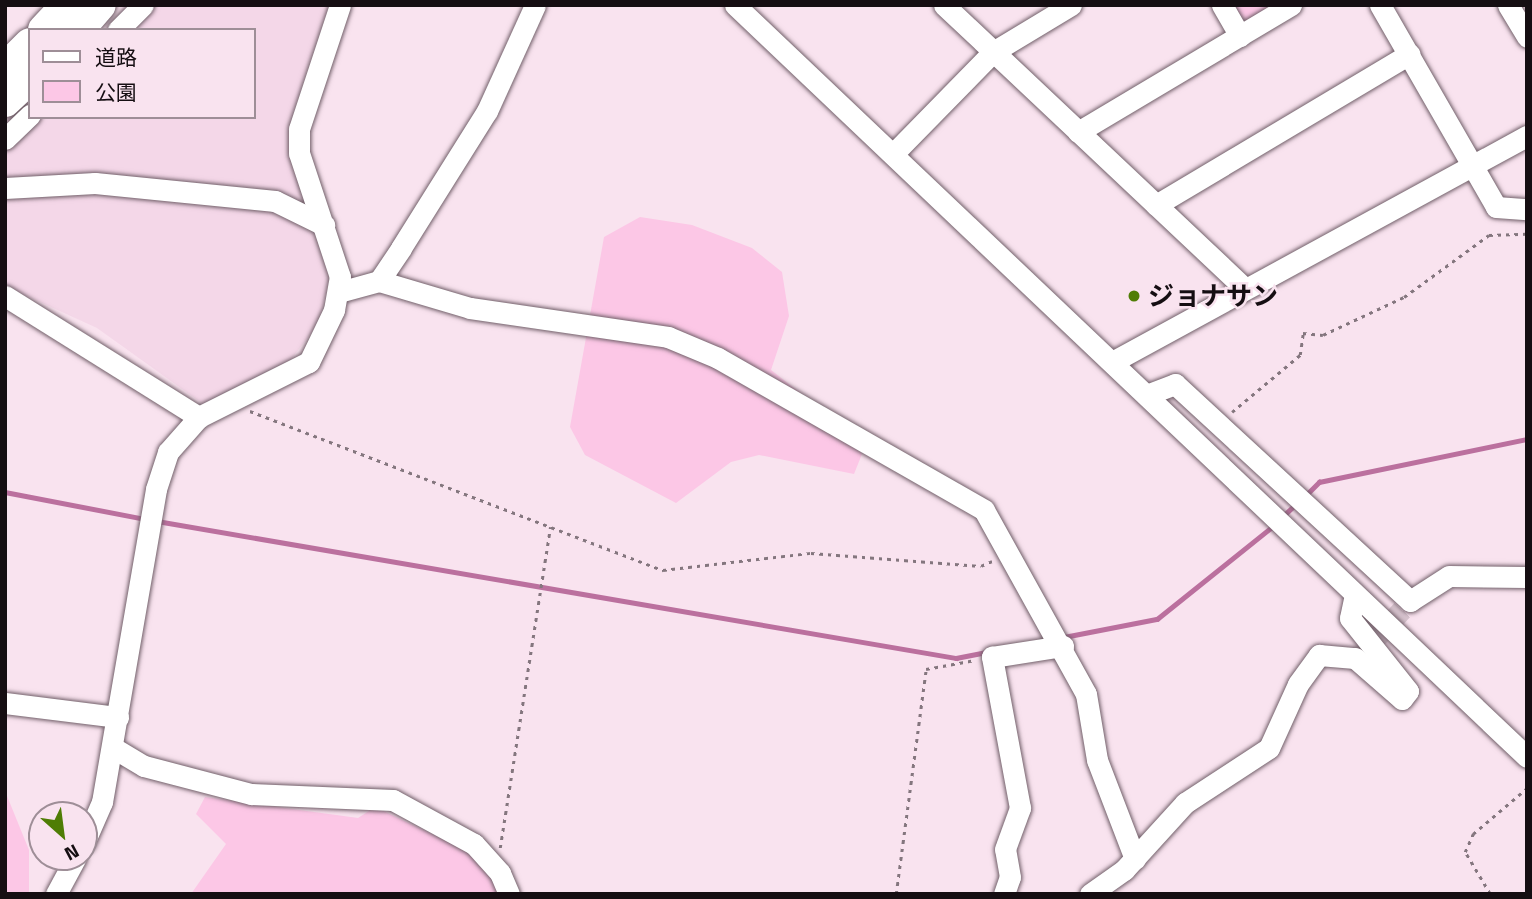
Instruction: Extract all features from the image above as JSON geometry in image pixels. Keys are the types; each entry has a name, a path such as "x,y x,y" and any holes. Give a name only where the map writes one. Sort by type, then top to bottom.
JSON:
{"highway":[{"path":"46,28 66,5"},
{"path":"80,28 100,5"},
{"path":"5,69 28,46"},
{"path":"5,101 28,80"}],"street":[{"path":"120,28 143,5"},
{"path":"98,811 118,717 161,469 178,436 200,417 309,362 339,292 324,225 299,153 299,128 340,5"},
{"path":"379,281 487,111 535,5"},
{"path":"736,5 1149,394 1355,595 1527,757"},
{"path":"944,5 1244,288"},
{"path":"894,153 993,52 1071,5"},
{"path":"1222,5 1240,36"},
{"path":"1078,132 1291,5"},
{"path":"1380,5 1496,207 1527,209"},
{"path":"1508,5 1527,37"},
{"path":"1156,205 1409,54"},
{"path":"5,139 28,117"},
{"path":"1114,361 1527,136"},
{"path":"5,188 95,183 275,201 324,225"},
{"path":"339,292 379,281 470,308 615,325 718,358 984,510 1059,638 1086,694 1097,760 1135,859"},
{"path":"5,296 200,417"},
{"path":"1149,394 1175,384 1410,600 1449,576 1527,577"},
{"path":"1090,894 1135,859 1185,803 1269,748 1298,684 1319,655 1361,653 1402,699 1408,691 1350,618 1355,595"},
{"path":"1004,894 1010,877 1005,849 1020,808 992,657 1059,638"},
{"path":"5,703 118,717"},
{"path":"112,747 132,762 251,794 393,800 474,844 497,868 509,894"},
{"path":"56,894 68,871"}],"path":[{"path":"1231,417 1237,402 1300,355 1303,333 1323,335 1404,297 1489,234 1527,233"},
{"path":"228,402 663,570 811,553 981,566 1011,553"},
{"path":"497,868 550,527"},
{"path":"896,894 926,669 992,657"},
{"path":"1490,894 1465,852 1473,834 1527,788"}],"shaded area":[{"path":"150,5 329,5 293,113 291,163 309,208 5,182 5,151 37,119 256,119 256,28 128,28"},
{"path":"89,188 272,207 316,227 329,279 319,323 289,362 203,404 97,328 5,286 5,197"}],"green space":[{"path":"1226,5 1277,5 1242,25"},
{"path":"640,217 692,225 752,248 782,272 789,316 771,370 829,415 862,454 854,474 759,455 731,462 676,503 585,455 570,427 604,237"},
{"path":"5,791 28,848 29,894 5,894"},
{"path":"205,797 358,818 375,807 476,855 501,894 191,894 226,844 196,814"}],"waterway":[{"path":"1305,496 1319,482 1527,439"},
{"path":"5,492 145,519"},
{"path":"1282,517 1296,504"},
{"path":"157,521 956,658 987,652"},
{"path":"1064,637 1157,619 1273,526"}],"tunnel":[{"path":"1367,648 1410,601"}],"place":[{"name":"ジョナサン","path":"1134,296"}]}
